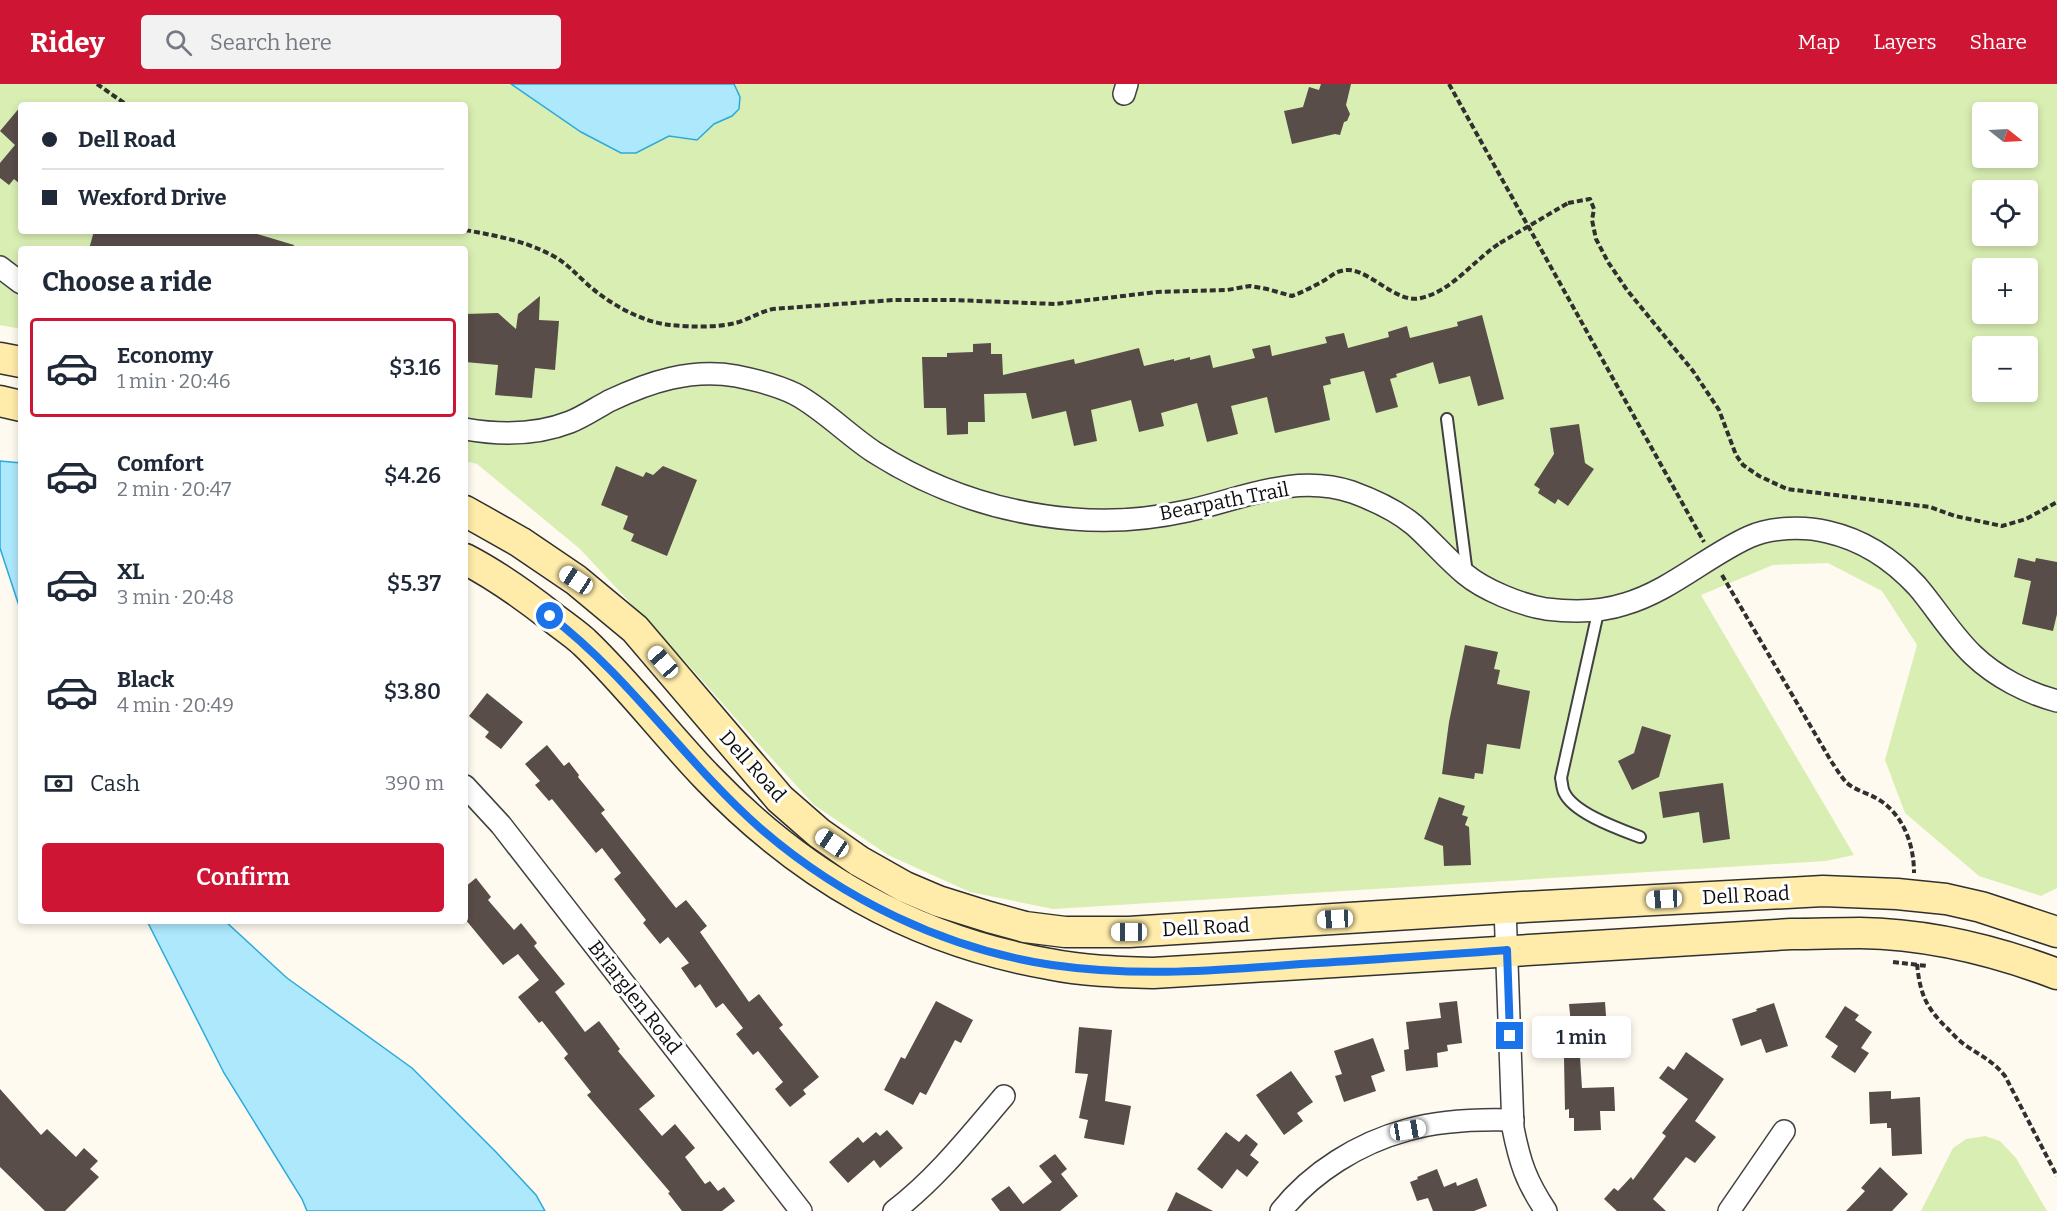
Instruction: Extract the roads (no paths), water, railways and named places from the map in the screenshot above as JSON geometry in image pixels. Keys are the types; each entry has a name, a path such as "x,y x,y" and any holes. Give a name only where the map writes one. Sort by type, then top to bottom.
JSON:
{"main road":[{"path":"0,358 18,361"},
{"path":"0,401 18,405"},
{"name":"Dell Road","path":"468,514 520,543 576,580 635,629 780,799 819,833 859,861 905,887 938,901 1024,927 1065,932 1140,931 1823,891 1897,894 1946,899 1981,907 2057,932"},
{"name":"Dell Road","path":"468,562 504,581 583,640 706,776 760,828 816,872 879,909 941,936 1000,954 1050,965 1153,973 1507,950 1791,934 1862,933 1917,938 1966,946 2000,954 2057,974"}],"street":[{"path":"0,267 18,281"},
{"name":"Bearpath Trail","path":"468,430 488,433 530,432 570,422 642,386 680,375 720,374 759,380 797,394 872,451 919,478 970,500 1023,513 1077,520 1121,519 1186,512 1274,488 1310,486 1346,490 1380,503 1411,522 1468,577 1504,596 1542,608 1583,610 1624,605 1660,588 1752,536 1789,528 1825,531 1860,542 1891,562 1918,587 1950,630 1974,657 2035,695 2057,701"},
{"name":"Briarglen Road","path":"468,789 501,825 801,1211"},
{"path":"1505,908 1513,1120 1519,1158 1531,1188 1546,1211"},
{"path":"894,1211 932,1180 1004,1096"},
{"path":"1281,1211 1324,1170 1365,1145 1408,1130 1456,1122 1513,1120"},
{"path":"1730,1211 1784,1131"}],"lane":[{"path":"1447,419 1468,577"},
{"path":"1599,608 1561,778 1565,794 1584,812 1640,837"}],"water":[{"path":"511,84 734,84 740,97 739,109 732,116 714,124 697,140 669,136 636,153 621,153 581,132"},
{"path":"0,461 18,463 18,603 0,548"},
{"path":"149,924 228,924 287,978 412,1068 536,1195 545,1211 307,1211 302,1199 224,1073"}]}
